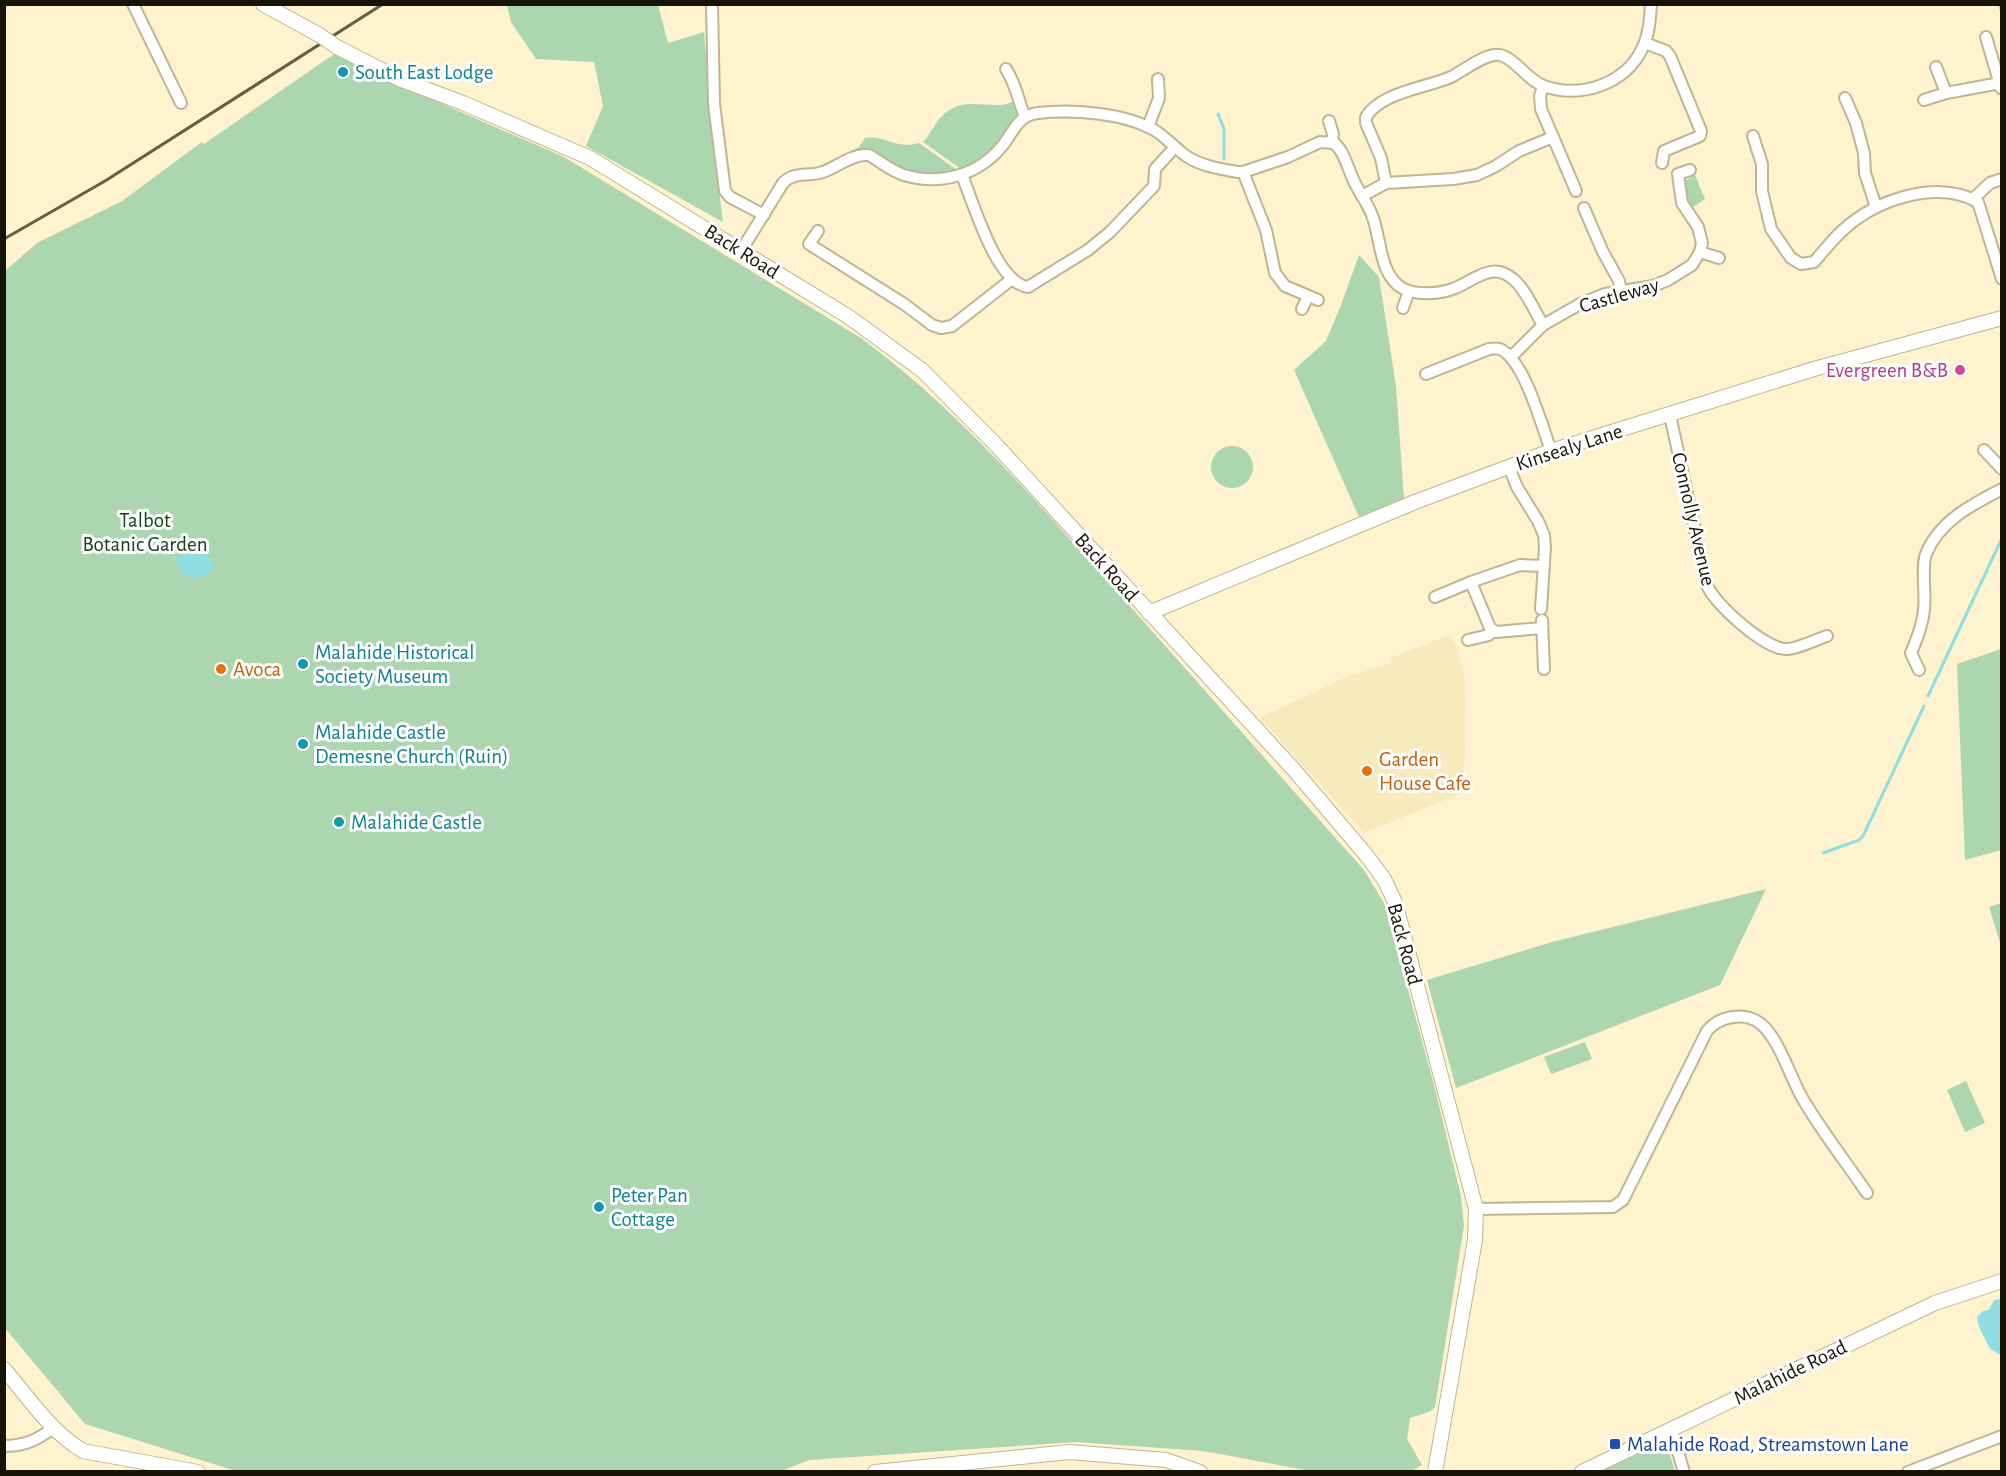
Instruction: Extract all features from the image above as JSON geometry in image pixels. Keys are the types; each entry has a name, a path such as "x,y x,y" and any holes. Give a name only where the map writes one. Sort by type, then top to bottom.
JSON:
{"street":[{"path":"133,4 181,103"},
{"name":"Back Road","path":"263,4 280,9 321,36 399,79 463,103 590,158 849,317 923,371 997,446 1295,771 1367,856 1395,902 1476,1209 1475,1240 1435,1472"},
{"path":"712,4 714,104 725,191 730,197 764,215"},
{"path":"1386,183 1379,151 1366,123 1366,117 1376,106 1405,92 1450,78 1487,56 1498,54 1506,57 1526,75 1543,86 1570,91 1602,86 1627,69 1642,51 1648,33 1651,4"},
{"path":"1924,100 1946,93 2001,86 1986,37"},
{"path":"1645,43 1666,51 1670,56 1701,131 1700,136 1664,151 1662,163"},
{"path":"1936,67 1946,93"},
{"path":"1006,69 1014,82 1024,117"},
{"path":"1148,127 1159,98 1158,79"},
{"path":"1543,86 1539,102 1576,191"},
{"path":"1845,98 1856,123 1864,153 1865,173 1876,207"},
{"path":"741,251 787,179 804,173 823,172 859,155 868,155 894,170 919,178 937,179 962,175 995,154 1024,117 1037,113 1101,114 1130,120 1148,127 1167,139 1189,158 1202,164 1242,172 1287,157 1320,142 1332,142 1341,150 1354,181 1372,214 1387,273 1394,282 1408,291 1427,293 1453,290 1486,272 1495,272 1514,280 1543,325"},
{"path":"1329,121 1333,134 1332,142"},
{"path":"1753,136 1753,151 1762,164 1762,191 1771,229 1791,258 1801,264 1814,262 1841,232 1876,207 1916,195 1943,192 1966,195 1978,202 2001,279"},
{"path":"1362,196 1386,183 1453,179 1477,175 1520,151 1553,137"},
{"path":"962,175 990,248 1012,279 1023,287 1032,286 1095,245 1154,186 1155,170 1175,147"},
{"path":"1690,170 1678,174 1682,203 1698,227 1702,243 1700,252 1719,258"},
{"path":"1242,172 1266,230 1275,273 1285,286 1313,298 1302,309"},
{"path":"1973,200 1990,183 2001,179"},
{"path":"1584,208 1602,250 1619,281 1621,292"},
{"path":"818,231 809,244 904,304 932,325 941,328 952,326 1012,279"},
{"name":"Castleway","path":"1511,357 1543,325 1580,304 1605,294 1653,286 1668,280 1692,265 1700,252"},
{"path":"1403,308 1408,291"},
{"name":"Kinsealy Lane","path":"1149,613 1415,502 1551,451 1814,369 2001,318"},
{"path":"1426,374 1489,349 1498,348 1511,357 1521,370 1551,451"},
{"name":"Connolly Avenue","path":"1670,415 1710,594 1740,624 1771,645 1786,650 1827,636"},
{"path":"1984,450 2001,469"},
{"path":"1509,467 1517,487 1544,535 1542,619 1544,669"},
{"path":"1919,670 1911,652 1919,636 1924,610 1926,555 1940,531 1969,506 2001,489"},
{"path":"1435,597 1520,565 1543,566"},
{"path":"1471,582 1490,628 1496,632 1542,619"},
{"path":"1468,640 1489,635 1493,630"},
{"path":"1476,1209 1613,1207 1623,1200 1707,1031 1712,1024 1734,1016 1743,1016 1761,1024 1777,1046 1802,1099 1867,1193"},
{"name":"Malahide Road","path":"1582,1472 1935,1303 2001,1281"},
{"path":"4,1369 53,1428 67,1441 83,1450 198,1472"},
{"path":"4,1446 38,1440 53,1428"},
{"path":"1671,1429 1684,1472"},
{"path":"1908,1472 1924,1468 2001,1436"},
{"path":"875,1472 1069,1452 1166,1460 1200,1472"}],"shaded area":[{"path":"1450,635 1456,645 1464,674 1466,703 1462,793 1364,833 1260,718 1348,676 1391,663 1390,658"}],"green space":[{"path":"507,5 658,5 668,43 704,32 723,222 586,146 603,106 594,62 536,59 511,22"},
{"name":"Malahide Castle","path":"334,54 392,82 564,157 861,338 896,365 962,424 1024,488 1364,870 1384,903 1433,1081 1461,1196 1464,1226 1435,1407 1429,1412 1410,1418 1407,1439 1422,1465 1411,1471 1311,1471 1203,1451 1076,1442 809,1460 779,1472 236,1471 85,1424 5,1328 5,271 37,243 122,201 202,142 204,144"},
{"path":"1014,102 1017,114 999,139 980,158 961,169 923,142 942,116 955,107 968,104 1000,105"},
{"path":"865,138 879,138 904,145 919,143 957,170 934,173 915,172 897,166 877,155 820,169 791,172 790,170 818,167 859,147"},
{"path":"1695,175 1705,199 1690,209 1687,204 1685,181"},
{"path":"1359,255 1379,277 1396,386 1404,499 1359,517 1294,370 1326,341"},
{"path":"1232,446 1247,452 1253,467 1247,482 1232,488 1217,482 1211,467 1217,452"},
{"path":"2001,649 2001,850 1965,860 1957,664"},
{"path":"1766,889 1720,985 1456,1088 1427,980 1552,942"},
{"path":"2002,903 2001,946 1989,907"},
{"path":"1585,1042 1592,1059 1551,1074 1544,1057"},
{"path":"1966,1081 1985,1123 1965,1132 1947,1090"},
{"path":"1665,1439 1675,1471 1599,1472"}],"water":[{"path":"184,554 206,555 212,559 213,569 202,576 185,575 180,572 177,559"},
{"path":"2002,1299 2001,1355 1990,1349 1977,1317 1983,1311 1989,1310 1994,1300"}],"waterway":[{"path":"1999,4 2002,12"},
{"path":"1218,114 1224,129 1224,159"},
{"path":"1928,696 2002,538"},
{"path":"1823,853 1859,840 1863,836 1924,706"}],"railway":[{"path":"4,239 105,181 383,4"}],"place":[{"name":"South East Lodge","path":"343,72"},
{"name":"Evergreen B&B","path":"1960,370"},
{"name":"Malahide Historical Society Museum","path":"303,664"},
{"name":"Avoca","path":"221,669"},
{"name":"Malahide Castle Demesne Church (Ruin)","path":"303,744"},
{"name":"Garden House Cafe","path":"1367,771"},
{"name":"Malahide Castle","path":"339,822"},
{"name":"Peter Pan Cottage","path":"599,1207"},
{"name":"Malahide Road, Streamstown Lane","path":"1615,1444"}],"park label":[{"name":"Talbot Botanic Garden","path":"145,532"}]}
